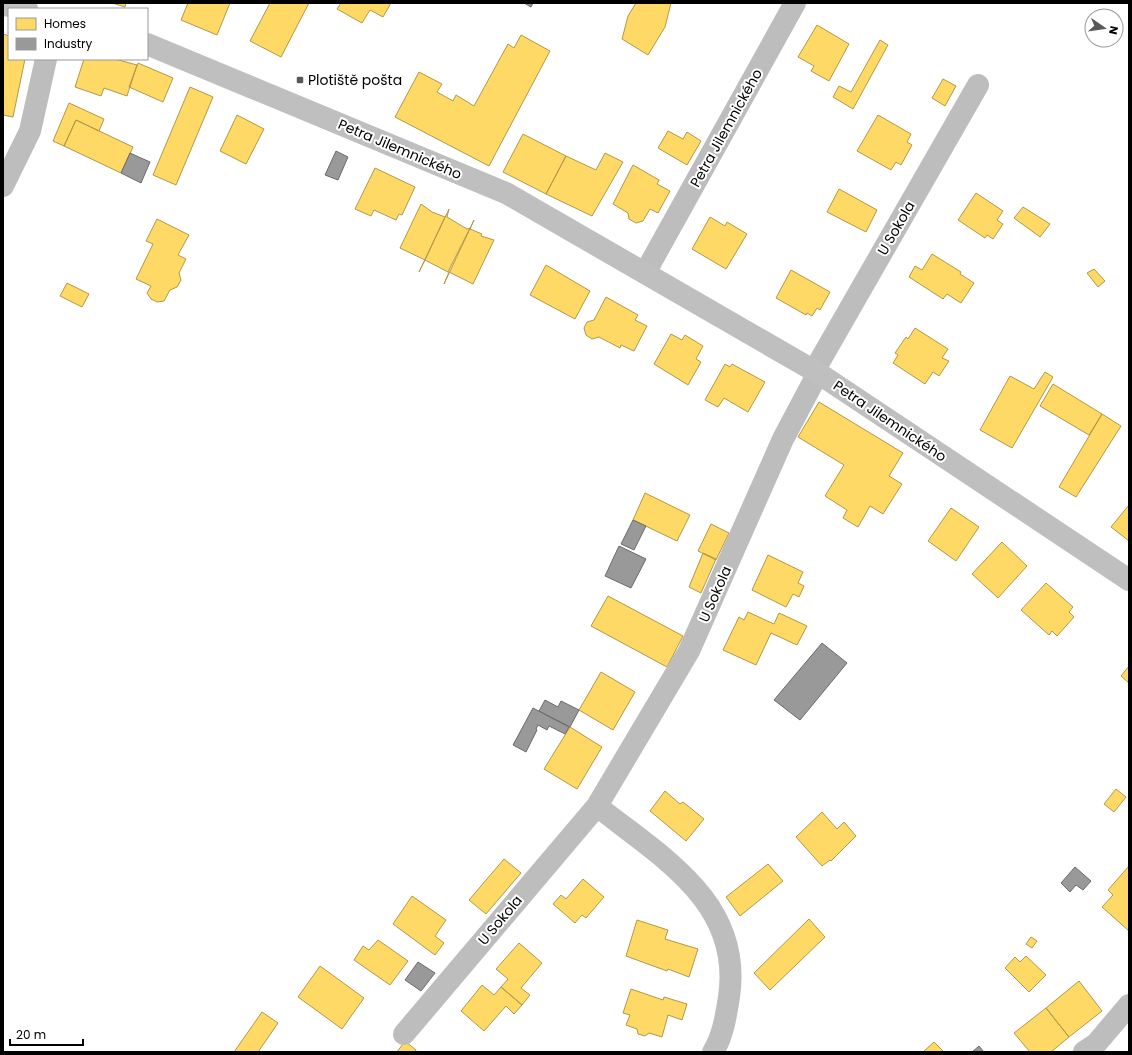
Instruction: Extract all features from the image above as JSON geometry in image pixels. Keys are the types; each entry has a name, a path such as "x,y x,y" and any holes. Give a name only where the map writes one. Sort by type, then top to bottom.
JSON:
{"street":[{"name":"Petra Jilemnického","path":"644,273 795,3"},
{"path":"3,5 22,8"},
{"name":"Petra Jilemnického","path":"148,44 506,193 816,372 1129,580"},
{"path":"3,186 30,131 46,60"},
{"name":"U Sokola","path":"404,1034 597,806 689,652 783,439 816,372 978,85"},
{"path":"597,806 686,877 706,900 722,926 729,956 731,987 726,1020 713,1052"},
{"path":"1084,1052 1096,1044 1129,1005"}],"building: Homes":[{"path":"112,3 126,3 125,7"},
{"path":"188,3 230,3 217,35 181,20"},
{"path":"270,3 309,3 281,57 250,41"},
{"path":"341,3 391,3 383,17 370,10 362,23 337,9"},
{"path":"636,3 671,3 665,27 648,55 622,39 628,16"},
{"path":"817,25 849,44 829,81 811,71 814,66 798,57"},
{"path":"3,34 8,36 8,60 25,60 13,117 3,115"},
{"path":"521,35 550,51 489,166 395,117 419,72 442,84 437,92 453,101 456,95 474,106 508,44 514,48"},
{"path":"880,40 888,45 853,109 833,97 839,86 851,92"},
{"path":"84,60 119,60 137,65 127,96 104,88 101,96 75,87"},
{"path":"138,63 173,78 163,102 129,87"},
{"path":"943,79 956,86 945,106 932,98"},
{"path":"190,87 213,97 176,185 153,175"},
{"path":"69,103 104,119 99,131 76,120 64,146 53,141"},
{"path":"237,115 264,129 246,164 220,151"},
{"path":"878,115 911,134 907,142 912,145 901,165 896,162 891,170 857,151"},
{"path":"76,120 133,147 121,173 64,146"},
{"path":"668,131 683,139 687,132 701,141 687,165 658,148"},
{"path":"523,134 566,156 546,194 503,172"},
{"path":"605,153 623,162 592,216 546,194 566,156 596,170"},
{"path":"633,165 659,180 657,184 670,191 658,213 650,209 643,221 636,223 629,219 628,213 613,204"},
{"path":"375,168 415,187 402,215 399,214 396,220 374,210 371,216 355,209"},
{"path":"839,189 877,210 866,232 827,212"},
{"path":"976,193 1003,211 997,220 1003,224 993,239 987,235 985,238 958,220"},
{"path":"421,204 432,212 445,217 425,260 400,248"},
{"path":"1023,207 1050,224 1040,237 1014,218"},
{"path":"449,209 447,217 467,229 470,228 448,272 425,260 419,272"},
{"path":"710,217 725,226 727,222 747,234 726,269 692,249"},
{"path":"157,219 189,235 178,255 186,259 179,273 181,280 177,287 170,290 164,301 157,302 151,299 147,293 151,286 136,279 153,244 146,241"},
{"path":"474,220 470,229 482,234 481,236 494,240 473,284 450,272"},
{"path":"932,254 961,272 960,274 974,283 961,303 947,294 943,299 909,277 915,266 922,270"},
{"path":"546,265 590,291 575,319 530,295"},
{"path":"1094,269 1105,281 1098,287 1087,273"},
{"path":"791,270 830,292 820,310 817,308 812,316 807,313 806,315 776,298"},
{"path":"67,283 89,294 82,307 60,296"},
{"path":"606,297 638,315 635,320 647,326 634,351 621,345 620,348 599,337 592,339 586,335 584,328 587,322 594,320"},
{"path":"915,328 948,349 942,358 949,361 939,376 933,372 925,384 893,363 898,355 895,353 906,337 908,339"},
{"path":"671,334 682,340 685,335 703,346 696,359 701,362 688,385 654,364"},
{"path":"725,364 730,367 732,364 765,382 748,412 724,398 718,407 705,400"},
{"path":"1045,372 1053,377 1012,448 980,430 1010,376 1034,389"},
{"path":"1053,384 1102,414 1089,435 1040,406"},
{"path":"819,402 903,453 889,476 902,484 883,514 870,506 858,527 843,518 847,510 825,496 844,465 798,437"},
{"path":"1102,414 1121,426 1076,497 1059,487"},
{"path":"645,493 690,515 677,541 633,520"},
{"path":"1129,505 1129,541 1111,527"},
{"path":"951,508 979,527 956,561 928,541"},
{"path":"711,524 729,533 716,560 698,551"},
{"path":"1002,542 1027,566 998,598 972,574"},
{"path":"703,553 716,559 701,593 689,587"},
{"path":"768,555 803,572 798,583 804,586 799,597 793,594 786,607 752,590"},
{"path":"1046,583 1073,607 1069,612 1074,617 1057,636 1052,631 1049,635 1021,610"},
{"path":"608,596 683,636 667,667 591,626"},
{"path":"748,612 774,624 779,613 807,626 797,645 771,633 756,665 723,650 739,617 744,620"},
{"path":"1129,666 1129,683 1121,676"},
{"path":"601,672 635,692 613,730 579,710"},
{"path":"570,727 602,747 577,789 544,769"},
{"path":"1116,789 1126,797 1114,812 1104,804"},
{"path":"665,791 680,804 683,802 704,819 686,841 650,811"},
{"path":"822,812 837,829 844,822 856,836 831,861 830,860 822,866 796,837"},
{"path":"504,859 521,873 486,914 469,900"},
{"path":"768,864 783,881 740,916 726,897"},
{"path":"1129,866 1129,931 1102,907 1113,895 1108,890"},
{"path":"583,879 604,897 586,918 582,915 575,923 553,904 561,895 566,899"},
{"path":"412,896 446,920 435,936 444,943 435,955 393,924"},
{"path":"809,919 825,937 770,990 754,973"},
{"path":"637,920 668,930 665,939 698,949 689,977 668,969 667,971 626,956"},
{"path":"1031,937 1037,941 1032,948 1026,944"},
{"path":"378,940 408,961 390,985 354,960 363,946 369,950"},
{"path":"519,943 542,963 521,988 530,995 522,1005 501,987 508,979 496,969"},
{"path":"1026,956 1046,975 1029,992 1005,968 1015,957 1020,962"},
{"path":"320,966 364,998 342,1029 298,997"},
{"path":"1079,981 1102,1011 1069,1037 1046,1008"},
{"path":"482,985 494,995 501,987 522,1005 514,1014 506,1006 484,1031 461,1011"},
{"path":"631,989 663,1000 664,997 687,1004 682,1020 668,1015 662,1037 649,1033 645,1036 638,1034 637,1029 626,1025 630,1015 623,1013"},
{"path":"1046,1008 1069,1037 1051,1052 1030,1052 1014,1033"},
{"path":"262,1012 278,1023 258,1052 234,1052"},
{"path":"405,1041 416,1050 415,1052 397,1052"},
{"path":"934,1042 944,1052 923,1052"}],"building: Industry":[{"path":"524,3 533,3 531,7"},
{"path":"336,151 348,157 338,180 325,175"},
{"path":"130,153 150,162 141,183 121,173"},
{"path":"633,520 646,526 634,550 621,544"},
{"path":"619,546 646,559 631,588 605,576"},
{"path":"822,643 847,663 800,720 774,700"},
{"path":"545,700 558,707 561,701 579,710 570,727 539,711"},
{"path":"533,708 569,727 565,734 549,726 547,730 538,725 526,752 513,745"},
{"path":"1075,867 1091,881 1083,890 1076,885 1070,892 1061,883"},
{"path":"418,962 435,973 421,991 405,980"},
{"path":"979,1046 984,1052 972,1052"}],"place":[{"name":"Plotiště pošta","path":"300,80"}]}
